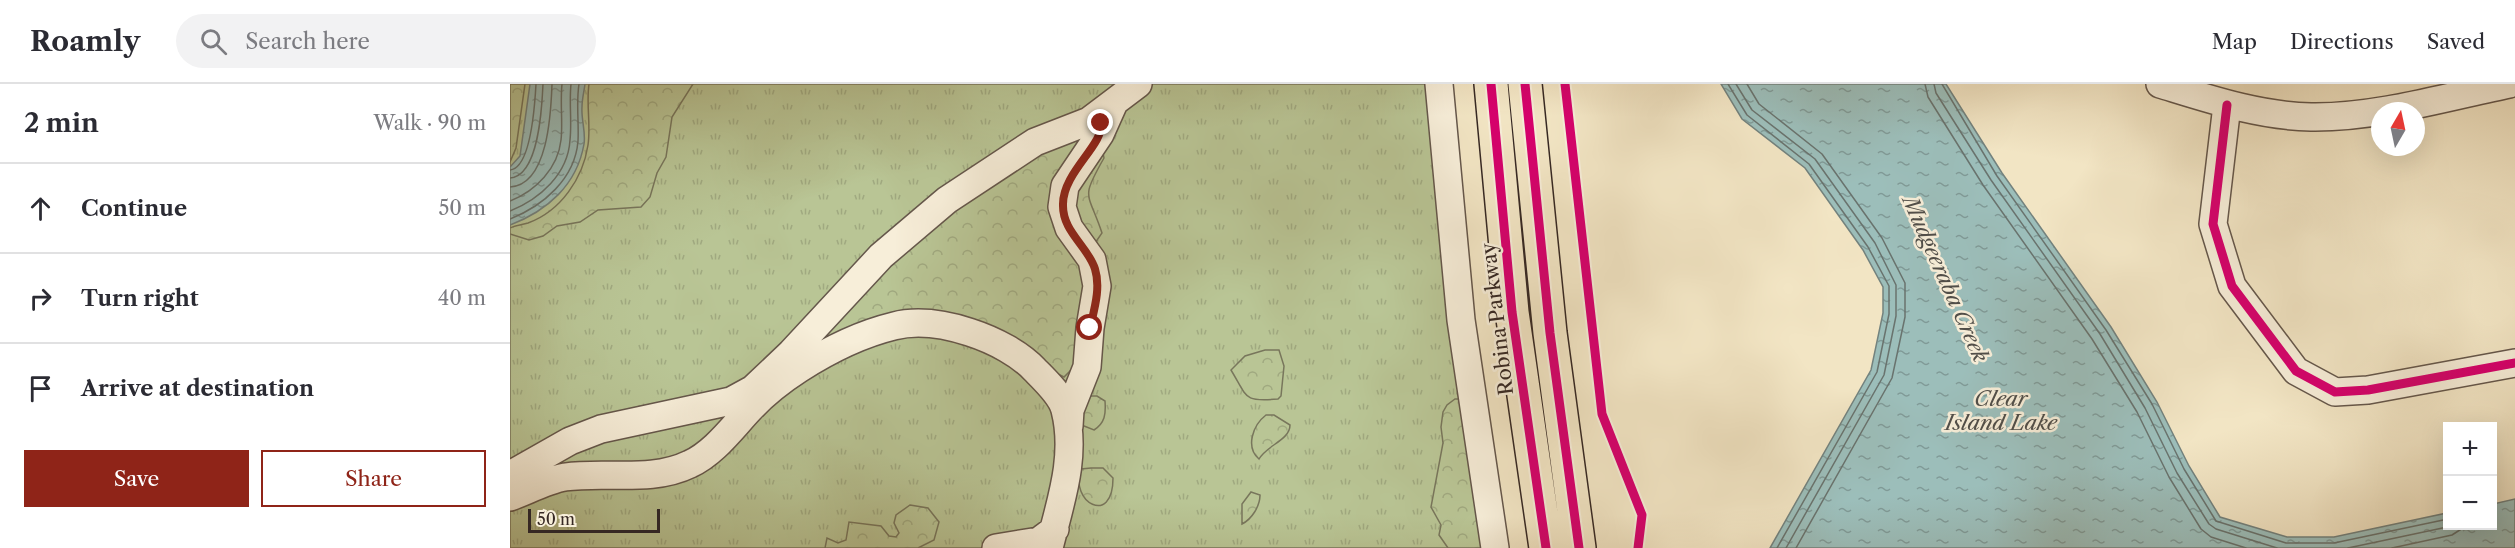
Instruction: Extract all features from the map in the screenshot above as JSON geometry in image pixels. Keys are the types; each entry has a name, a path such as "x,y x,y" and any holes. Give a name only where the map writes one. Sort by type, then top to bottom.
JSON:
{"main road":[{"name":"Robina Parkway","path":"1491,84 1512,312 1546,548"},
{"path":"1525,84 1550,333 1579,548"}],"street":[{"path":"996,548 1046,542 1062,505 1068,434 1065,393 1087,367 1090,328 1098,285 1092,260 1068,228 1062,207 1065,186 1095,125 1115,103 1138,84"},
{"path":"1438,84 1461,320 1495,548"},
{"path":"2160,84 2227,105 2312,117 2371,112 2509,84"},
{"path":"2227,105 2213,224 2232,286 2296,371 2335,392 2368,390 2515,363"},
{"path":"510,475 570,441 601,429 731,401 753,389 785,360 881,256 947,200 1035,142 1095,125"},
{"path":"510,498 562,477 670,473 703,455 721,440 752,407 799,369 849,342 895,325 943,325 980,335 1022,356 1065,393"}],"green space":[{"path":"510,84 1434,84 1481,548 510,548"},
{"path":"510,84 525,84 516,148 510,162"},
{"path":"589,84 693,84 672,117 666,157 657,173 650,197 641,207 598,210 580,222 557,226 543,236 529,240 510,234 510,228 540,218 551,210 576,181 588,145"},
{"path":"1070,131 1103,153 1104,158 1089,189 1090,202 1102,233 1093,246 1093,287 1073,368 1064,377 1054,372 1050,365 952,323 828,345 817,339 903,240"},
{"path":"1265,350 1279,350 1284,366 1281,396 1278,399 1252,399 1244,392 1231,370 1245,356"},
{"path":"1090,396 1097,396 1105,401 1104,418 1094,430 1079,424"},
{"path":"1455,399 1467,399 1490,548 1448,548 1439,535 1441,525 1431,507 1443,443 1441,427 1443,412 1447,405"},
{"path":"1266,415 1274,415 1290,425 1286,435 1259,459 1252,448 1252,436 1257,424"},
{"path":"1103,468 1113,478 1111,493 1106,502 1100,505 1092,504 1081,491 1079,481 1081,469"},
{"path":"1251,492 1260,495 1259,503 1252,516 1242,524 1242,504"},
{"path":"910,505 928,508 939,522 934,540 918,548 825,548 827,538 838,543 846,540 849,522 881,526 889,536 896,537 899,533 894,523 896,515"}],"water":[{"path":"530,84 585,84 582,101 584,144 575,172 558,195 536,212 510,225 510,167 520,156"},
{"name":"Clear Island Lake","path":"1721,84 1946,84 2002,173 2111,327 2157,402 2189,466 2220,517 2287,537 2334,537 2443,514 2443,530 2497,530 2497,503 2515,499 2515,548 1770,548 1871,370 1883,313 1883,287 1863,250 1805,168 1742,119"}],"cycle path":[{"path":"1491,84 1512,312 1546,548"},
{"path":"1525,84 1550,333 1579,548"},
{"path":"1565,84 1602,414 1642,515 1638,548"},
{"path":"2227,105 2213,224 2232,286 2296,371 2335,392 2368,390 2515,363"}],"route":[{"path":"1090,328 1098,285 1096,271 1092,260 1068,228 1062,207 1065,186 1100,134 1101,123"}],"water label":[{"name":"Mudgeeraba Creek","path":"1945,279"}]}
